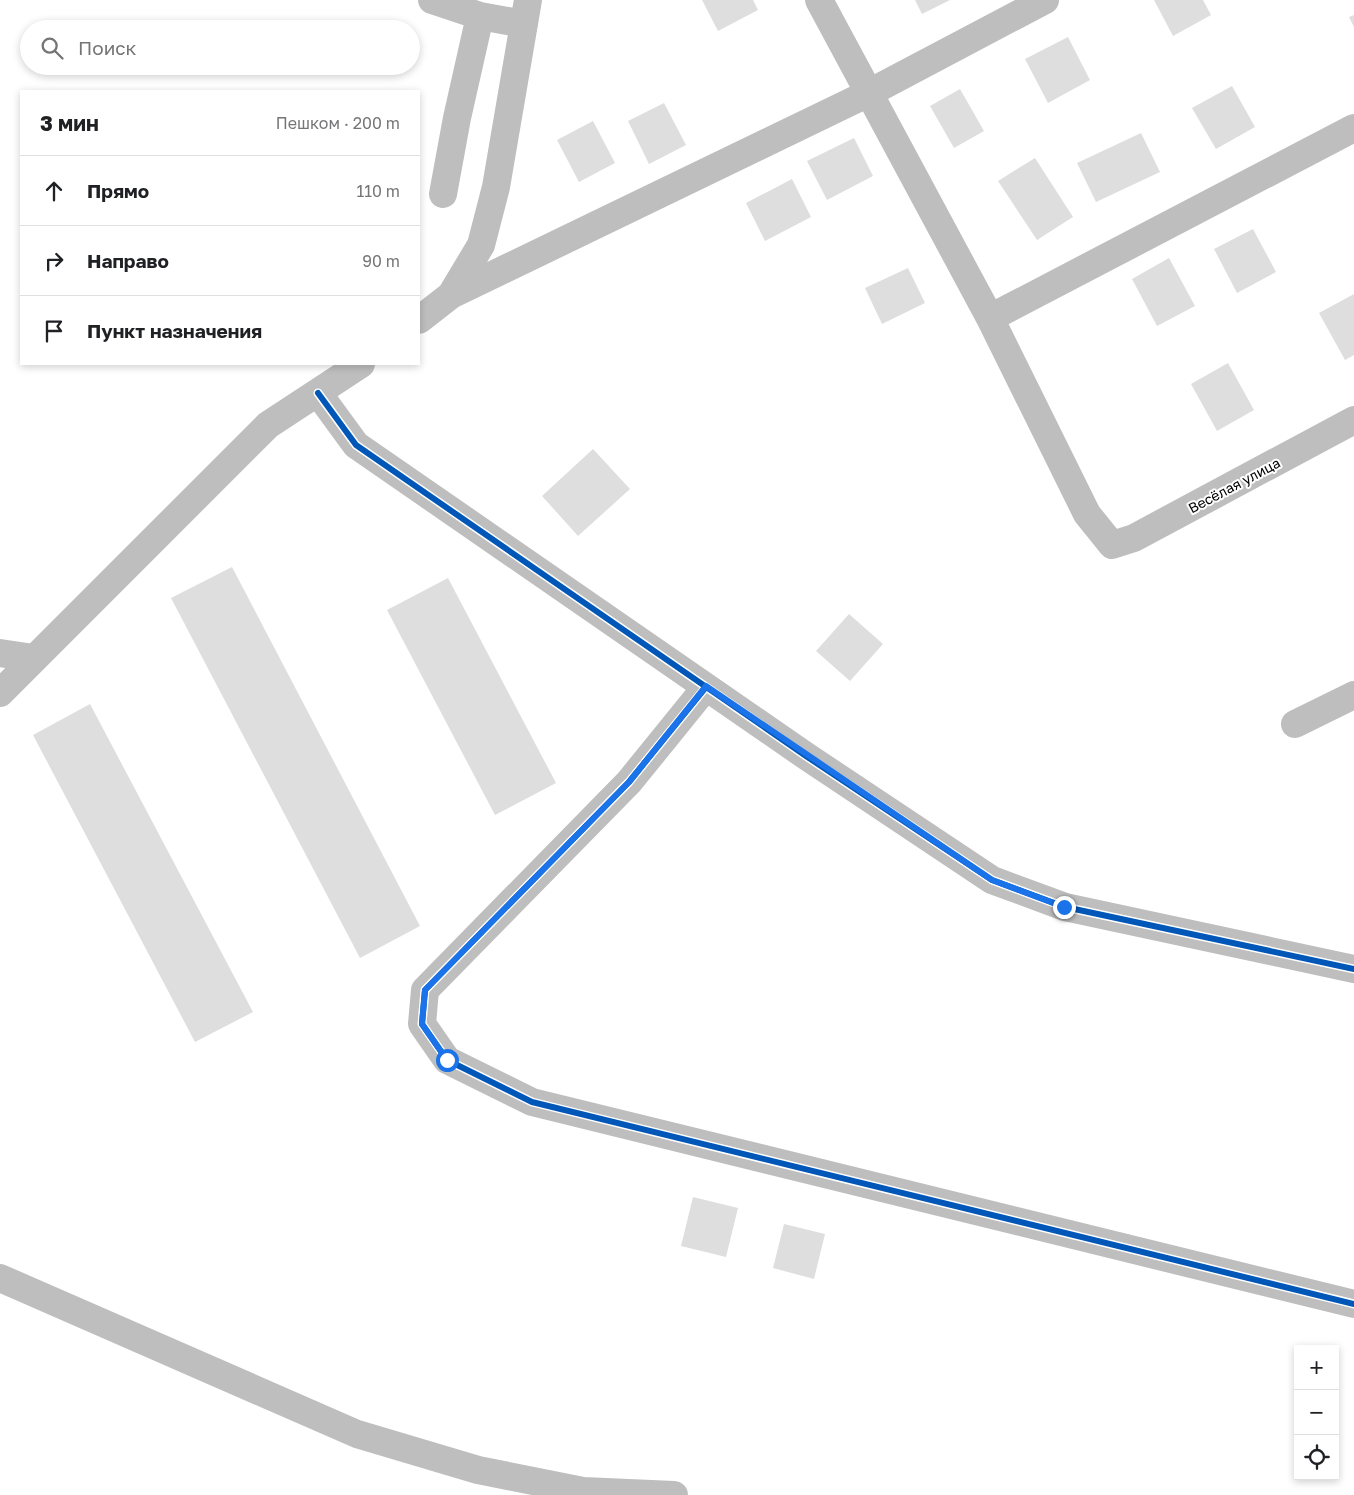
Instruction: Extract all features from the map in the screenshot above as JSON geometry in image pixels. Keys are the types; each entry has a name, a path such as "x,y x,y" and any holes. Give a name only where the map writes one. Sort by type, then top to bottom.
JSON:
{"street":[{"path":"432,0 480,16 526,12 496,187 482,245 451,295"},
{"path":"819,0 990,318 1354,128"},
{"path":"420,319 451,295 869,93 1044,0"},
{"path":"443,194 457,118 480,16"},
{"name":"Весёлая улица","path":"990,318 1087,514 1112,544 1134,538 1354,420"},
{"path":"0,693 268,425 360,365"},
{"path":"318,393 356,445 992,880 1064,907 1354,969"},
{"path":"0,653 34,658"},
{"path":"706,686 629,782 425,990 422,1024 447,1060 532,1102 1354,1304"},
{"path":"1295,724 1354,695"},
{"path":"0,1278 358,1434 478,1470 583,1491 674,1495"}],"building":[{"path":"702,0 753,0 758,10 718,31"},
{"path":"915,0 950,0 922,14"},
{"path":"1154,0 1203,0 1211,15 1173,36"},
{"path":"1354,15 1354,27 1349,17"},
{"path":"1068,37 1090,80 1048,103 1025,59"},
{"path":"1232,86 1255,127 1216,149 1192,108"},
{"path":"960,89 984,131 954,148 930,106"},
{"path":"664,103 686,145 649,164 628,121"},
{"path":"593,121 615,163 579,182 557,140"},
{"path":"1141,133 1160,172 1096,202 1077,163"},
{"path":"854,138 873,176 827,200 807,161"},
{"path":"1035,158 1073,217 1037,240 998,181"},
{"path":"792,179 811,217 765,241 746,203"},
{"path":"1253,229 1276,272 1237,293 1214,249"},
{"path":"1169,258 1195,306 1157,326 1132,279"},
{"path":"908,268 925,303 882,324 865,288"},
{"path":"1354,294 1354,355 1345,360 1319,313"},
{"path":"1228,363 1254,410 1217,431 1191,384"},
{"path":"593,449 630,489 578,536 542,496"},
{"path":"232,567 420,926 360,958 171,598"},
{"path":"448,578 556,783 495,815 387,610"},
{"path":"849,614 883,644 850,681 816,651"},
{"path":"90,704 253,1012 195,1042 33,735"},
{"path":"693,1197 738,1208 726,1257 681,1246"},
{"path":"784,1224 825,1234 814,1279 773,1268"}],"cycle path":[{"path":"318,393 356,445 806,756 992,880 1065,907 1354,969"},
{"path":"706,687 629,782 425,990 422,1024 447,1060 532,1102 1354,1304"}],"route":[{"path":"447,1060 422,1024 425,990 629,782 706,686 806,756 992,880 1064,907"}]}
